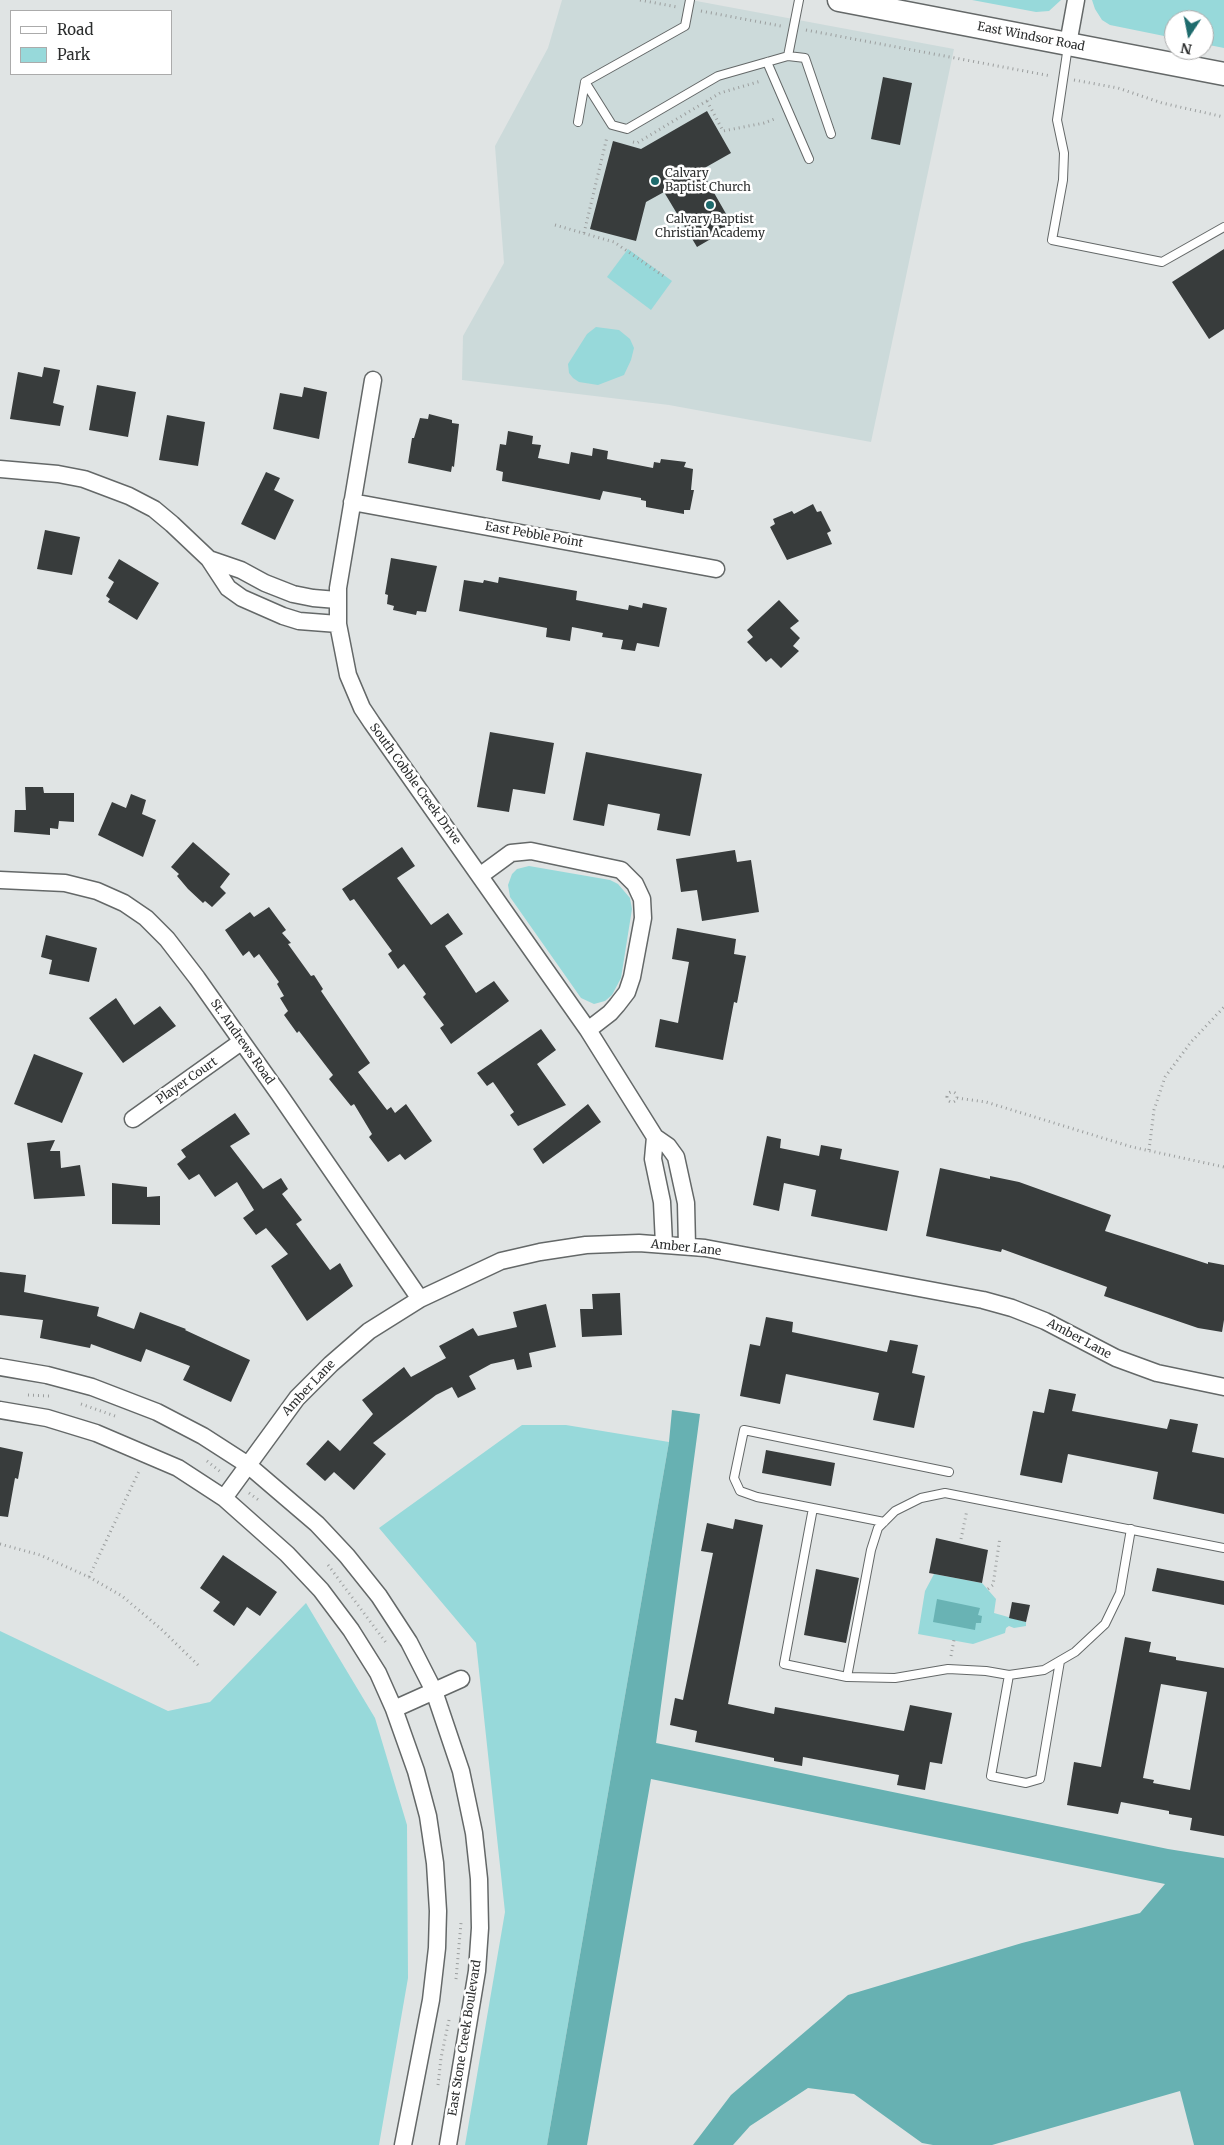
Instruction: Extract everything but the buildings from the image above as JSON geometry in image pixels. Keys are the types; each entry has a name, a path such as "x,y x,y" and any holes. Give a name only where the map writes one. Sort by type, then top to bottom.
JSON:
{"main road":[{"name":"East Windsor Road","path":"839,0 1224,74"}],"street":[{"path":"1068,44 1076,0"},
{"name":"South Cobble Creek Drive","path":"373,380 340,570 337,600 338,624 348,675 362,708 588,1030 656,1137 668,1146 676,1157 686,1204 687,1246"},
{"path":"0,469 58,474 84,479 121,492 154,509 172,524 209,559 228,588 242,598 283,616 315,623 338,624"},
{"name":"East Pebble Point","path":"352,502 716,568"},
{"path":"209,559 241,570 264,583 293,594 337,600"},
{"path":"480,875 511,853 531,851 621,870 636,884 642,899 642,918 632,977 627,992 617,1005 588,1030"},
{"name":"St. Andrews Road","path":"0,880 44,881 73,885 96,891 124,903 146,918 167,938 242,1042 420,1299"},
{"name":"Player Court","path":"133,1119 242,1042"},
{"path":"656,1137 653,1159 662,1202 664,1244"},
{"name":"Amber Lane","path":"224,1498 297,1398 369,1331 420,1299 501,1261 540,1252 586,1245 664,1244 687,1246 982,1300 1012,1308 1045,1321 1124,1361 1157,1373 1224,1387"},
{"name":"East Stone Creek Boulevard","path":"0,1367 47,1375 92,1387 157,1412 203,1436 248,1465 317,1524 347,1556 379,1596 409,1642 434,1691 461,1771 474,1833 479,1879 480,1928 478,1971 448,2145"},
{"path":"0,1410 47,1418 96,1433 178,1468 224,1498 288,1554 321,1590 351,1630 378,1673 394,1709 416,1771 428,1816 435,1862 438,1911 437,1948 431,2000 403,2145"},
{"path":"394,1709 461,1680"}],"lane":[{"path":"585,82 685,26 690,0"},
{"path":"788,56 798,0"},
{"path":"1068,44 1057,120 1064,153 1063,180 1052,240 1162,262 1224,227"},
{"path":"585,82 612,125 627,129 718,76 788,56 805,58 831,134"},
{"path":"768,62 809,159"},
{"path":"578,122 585,82"},
{"path":"884,1522 757,1497 740,1491 734,1478 744,1430 949,1472"},
{"path":"847,1676 871,1550 878,1528 895,1510 921,1498 945,1493 1224,1548"},
{"path":"813,1508 784,1664 847,1676 895,1678 948,1669 1010,1674 1044,1670 1076,1652 1105,1624 1120,1593 1131,1530"},
{"path":"1010,1674 991,1776 1026,1783 1040,1779 1060,1661"}],"path":[{"path":"640,0 1118,88 1162,103 1224,116"},
{"path":"630,141 637,143 720,93 774,78"},
{"path":"707,101 723,130 764,123 789,113"},
{"path":"584,233 606,137 614,139"},
{"path":"555,225 614,242 665,277"},
{"path":"1149,1150 1154,1110 1165,1077 1190,1042 1224,1007"},
{"path":"957,1098 986,1102 1076,1128 1100,1138 1224,1167"},
{"path":"89,1577 147,1454"},
{"path":"961,1539 969,1498"},
{"path":"988,1589 993,1585 1000,1537"},
{"path":"0,1544 40,1555 89,1577 122,1596 160,1628 200,1667"},
{"path":"950,1659 954,1640"}],"shaded area":[{"name":"Calvary Baptist Christian Academy","path":"562,0 691,0 954,49 871,442 669,405 462,380 463,336 504,263 495,146 548,48"},
{"path":"672,1410 700,1414 656,1743 1168,1849 1224,1858 1224,2145 1194,2145 1180,2091 992,2145 933,2145 922,2143 854,2094 808,2088 750,2126 733,2145 693,2145 731,2095 848,1995 1022,1943 1140,1913 1165,1884 651,1779 587,2145 547,2145 669,1442"},
{"path":"937,1599 980,1608 978,1615 982,1616 981,1623 976,1623 975,1630 933,1622"}],"green space":[{"path":"972,0 1061,0 1049,11 1036,12"},
{"path":"1092,0 1224,0 1224,48 1214,46 1214,10 1164,10 1164,36 1110,25 1102,20"},
{"path":"628,249 672,281 651,310 607,277"},
{"path":"596,327 619,330 630,339 634,348 624,375 598,385 579,382 573,378 569,373 568,364 587,334"},
{"path":"529,866 610,880 618,884 630,898 632,909 621,978 612,995 605,1001 594,1004 581,998 510,897 508,885 512,874 517,869"},
{"path":"522,1425 566,1425 669,1442 547,2145 465,2145 505,1912 476,1643 379,1528"},
{"path":"934,1574 982,1583 996,1599 994,1613 1026,1622 1026,1626 1014,1628 1009,1626 1006,1628 1005,1633 973,1644 918,1634 925,1591"},
{"path":"306,1603 375,1718 407,1825 408,1978 379,2145 0,2145 0,1631 168,1711 210,1702"}],"place":[{"name":"Calvary Baptist Church","path":"655,181"},
{"name":"Calvary Baptist Christian Academy","path":"710,205"}]}
